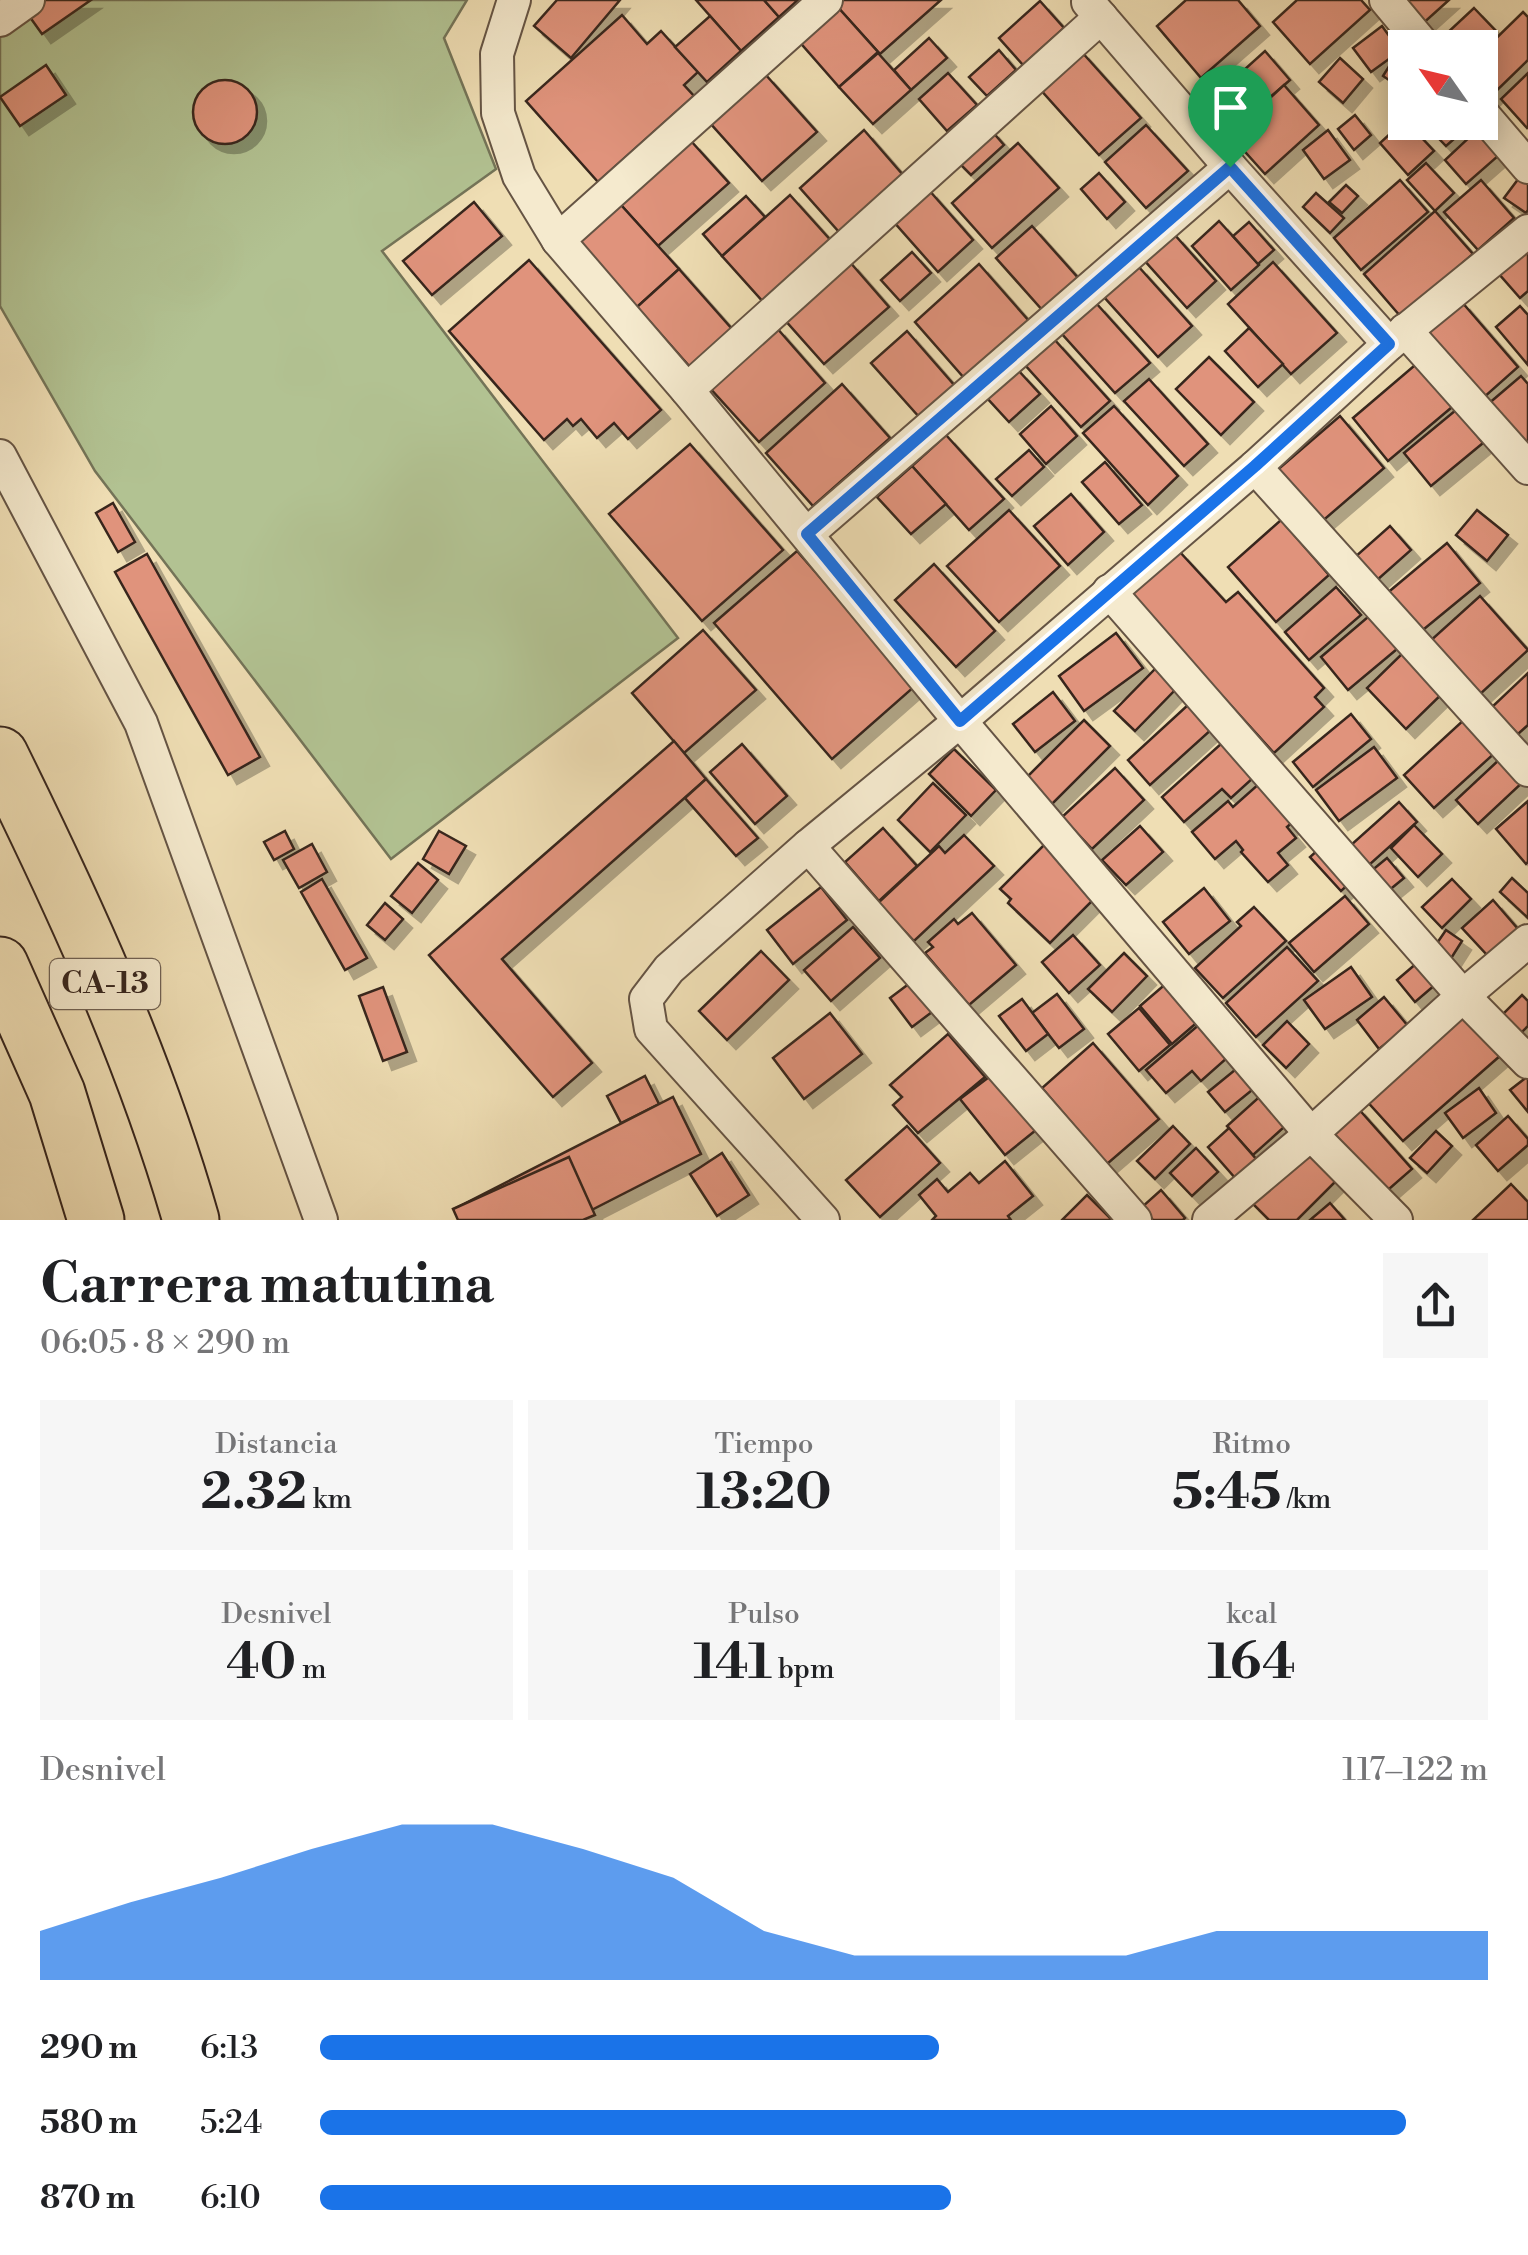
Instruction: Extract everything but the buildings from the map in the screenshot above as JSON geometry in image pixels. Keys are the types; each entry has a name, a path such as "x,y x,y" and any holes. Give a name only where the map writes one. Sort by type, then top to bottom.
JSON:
{"highway":[{"name":"CA-13","path":"0,755 58,871 115,1008 170,1148 190,1220"},
{"name":"CA-13","path":"0,966 57,1093 96,1220"}],"street":[{"path":"0,20 28,0"},
{"path":"514,0 497,54 498,113 519,176 558,240 1311,1134 1396,1220"},
{"path":"558,240 826,0"},
{"path":"1386,0 1411,30"},
{"path":"687,390 1093,8 1230,167 1528,468"},
{"path":"1498,131 1528,167"},
{"path":"807,534 1230,167"},
{"path":"823,1220 651,1029 646,999 669,968 808,846 960,721 1255,466 1397,337 1528,231"},
{"path":"0,456 141,723 321,1220"},
{"path":"1255,466 1528,770"},
{"path":"1109,591 1462,996 1528,1062"},
{"path":"808,846 1135,1220"},
{"path":"1209,1220 1528,941"}],"green space":[{"path":"45,0 467,0 444,38 496,169 382,251 678,638 391,859 95,471 0,306 0,33"}],"route":[{"path":"1230,167 1389,344 1255,466 960,721 807,534 1230,167"}]}
